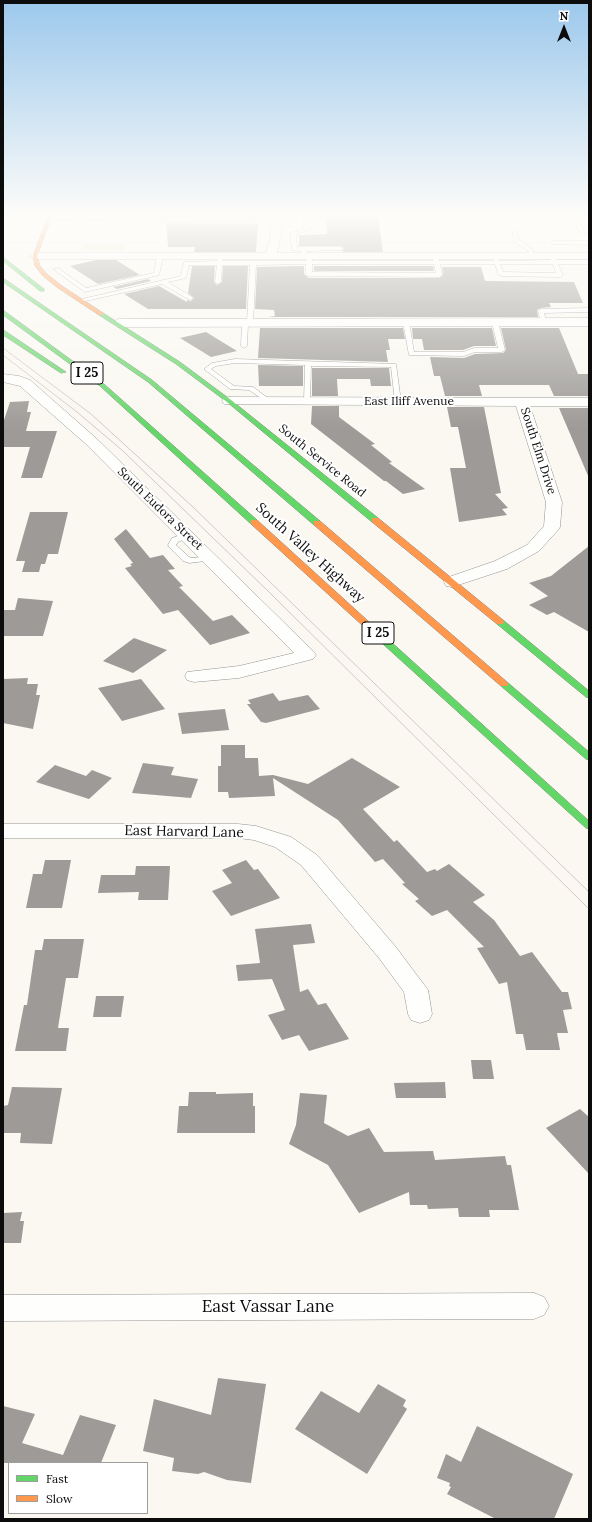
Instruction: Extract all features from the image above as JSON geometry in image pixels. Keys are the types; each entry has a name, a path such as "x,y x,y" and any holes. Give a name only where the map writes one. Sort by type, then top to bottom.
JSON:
{"main road":[{"name":"South Valley Highway","path":"13,287 150,381 589,757"},
{"path":"38,287 51,297"},
{"name":"South Service Road","path":"62,287 190,372 228,401 589,695"},
{"name":"South Valley Highway","path":"3,312 91,376 165,441 589,826"},
{"path":"81,322 150,381"},
{"path":"3,332 72,379"},
{"path":"108,404 165,441"}],"street":[{"path":"118,323 589,322"},
{"name":"South Eudora Street","path":"3,378 19,380 25,384 92,442 307,655 239,672 194,676"},
{"name":"East Iliff Avenue","path":"228,401 589,402"},
{"name":"South Elm Drive","path":"452,582 502,566 533,548 552,527 554,502 522,402"},
{"name":"East Harvard Lane","path":"3,832 238,831 256,833 283,842 309,860 387,952 416,990 420,1014"},
{"name":"East Vassar Lane","path":"3,1308 534,1306"}],"lane":[{"path":"69,292 94,287"},
{"path":"81,300 141,287"},
{"path":"172,287 190,298"},
{"path":"244,346 252,287"},
{"path":"544,322 541,311 589,310"},
{"path":"406,322 412,354 464,354 474,350 502,350 495,322"},
{"path":"190,372 207,369 214,364 235,361 394,365 398,402"},
{"path":"307,401 308,364"},
{"path":"207,369 232,388 251,388 269,401"}],"building":[{"path":"113,287 125,287 117,289"},
{"path":"161,287 187,302 187,300 191,301 194,298 188,293 189,287 247,287 246,309 148,309 124,294"},
{"path":"256,287 576,287 583,303 549,303 551,307 537,310 538,317 268,317 275,316 274,310 255,309"},
{"path":"260,328 403,328 405,339 388,339 390,350 386,350 388,362 258,358"},
{"path":"412,328 492,328 496,346 474,346 463,350 424,350 422,339 413,339"},
{"path":"501,328 559,328 578,374 589,374 589,396 554,396 549,385 479,385 482,396 445,396 440,376 434,376 430,357 464,358 475,354 503,353 506,350"},
{"path":"206,332 237,351 211,357 180,338"},
{"path":"258,365 303,366 303,386 259,386"},
{"path":"312,368 389,368 391,386 371,386 370,379 337,379 338,396 312,396"},
{"path":"29,401 27,412 31,412 26,431 57,431 42,478 21,478 30,447 3,447 3,423 10,402"},
{"path":"312,406 339,406 339,417 375,444 371,445 392,462 389,463 425,489 403,494 384,481 311,424"},
{"path":"447,407 484,407 501,493 495,494 508,508 502,509 507,515 459,522 450,468 466,468 458,427 451,427"},
{"path":"559,408 589,408 589,478"},
{"path":"30,512 68,512 58,554 48,554 45,564 41,564 39,572 22,572 25,561 16,561"},
{"path":"126,529 150,558 163,555 175,569 168,570 183,586 179,587 213,621 232,615 250,633 210,645 178,610 163,614 125,568 132,566 130,564 133,563 114,539"},
{"path":"589,546 589,632 554,612 547,615 529,605 548,596 529,583 551,576"},
{"path":"18,598 53,601 43,636 3,636 3,610 15,610"},
{"path":"134,638 167,650 133,673 103,661"},
{"path":"28,678 27,684 38,684 36,695 40,695 33,729 3,723 3,679"},
{"path":"141,679 165,709 122,721 98,688"},
{"path":"273,693 279,701 308,695 320,709 266,723 261,722 247,704 251,704 248,700"},
{"path":"225,709 229,730 182,734 178,713"},
{"path":"221,745 245,745 245,758 258,758 259,776 273,775 308,784 352,758 400,787 363,809 394,842 397,840 427,872 435,869 437,871 449,864 485,895 473,902 494,920 520,956 532,952 562,992 568,992 572,1009 563,1010 568,1033 557,1033 560,1050 526,1050 523,1034 516,1034 507,982 499,984 477,948 484,947 447,910 432,916 415,901 419,899 402,884 405,883 383,859 375,862 338,820 273,778 275,796 229,798 228,792 218,792 218,766 221,766"},
{"path":"143,763 174,767 171,775 198,779 191,798 132,793"},
{"path":"55,765 86,776 92,770 112,778 89,799 36,782"},
{"path":"45,860 71,860 62,908 26,908 33,874 42,874"},
{"path":"246,860 254,870 258,869 280,898 231,916 212,891 232,883 222,870"},
{"path":"136,866 170,866 168,900 138,900 139,892 98,893 101,875 135,875"},
{"path":"311,924 315,943 293,945 300,992 308,989 318,1005 326,1003 349,1039 309,1051 299,1035 282,1040 268,1015 285,1010 272,979 238,981 236,965 260,963 255,929"},
{"path":"44,939 84,939 78,978 66,978 58,1028 69,1028 66,1051 15,1051 24,1005 27,1005 35,950 42,950"},
{"path":"96,996 124,996 121,1017 93,1017"},
{"path":"471,1060 491,1060 494,1079 473,1079"},
{"path":"445,1082 446,1098 396,1098 394,1083"},
{"path":"12,1087 62,1088 52,1144 20,1143 21,1133 3,1133 3,1106 8,1105"},
{"path":"189,1092 216,1092 216,1094 253,1093 253,1106 255,1106 255,1133 177,1133 179,1106 188,1106"},
{"path":"300,1093 327,1095 324,1123 348,1136 369,1128 384,1152 433,1151 435,1160 505,1156 507,1165 511,1165 519,1210 489,1210 490,1217 459,1217 458,1208 428,1209 427,1205 410,1205 409,1192 359,1213 328,1165 289,1144 296,1125"},
{"path":"580,1109 589,1117 589,1174 546,1128"},
{"path":"22,1212 20,1221 24,1221 21,1243 3,1243 3,1213"},
{"path":"218,1378 266,1384 251,1483 227,1480 204,1472 198,1474 172,1471 174,1458 143,1451 154,1399 211,1415"},
{"path":"378,1384 406,1400 403,1406 407,1409 367,1474 295,1429 321,1391 359,1413"},
{"path":"3,1406 35,1414 22,1443 63,1455 80,1415 116,1425 101,1462 3,1463"},
{"path":"477,1426 573,1474 554,1519 496,1519 447,1494 451,1487 449,1486 450,1483 437,1478 446,1454 461,1462"}],"tram line":[{"path":"3,348 91,414 193,507 589,892"},
{"path":"3,355 77,412 123,451 269,592 589,909"}],"traffic: fast":[{"path":"13,287 150,381 317,523"},
{"path":"38,287 42,290"},
{"path":"3,312 102,385 254,522"},
{"path":"101,314 178,363 229,401 375,520"},
{"path":"3,332 63,372"},
{"path":"500,622 589,695"},
{"path":"365,623 589,826"},
{"path":"504,684 589,757"}],"traffic: slow":[{"path":"60,287 101,314"},
{"path":"375,520 500,622"},
{"path":"254,522 365,623"},
{"path":"317,523 504,684"}]}
